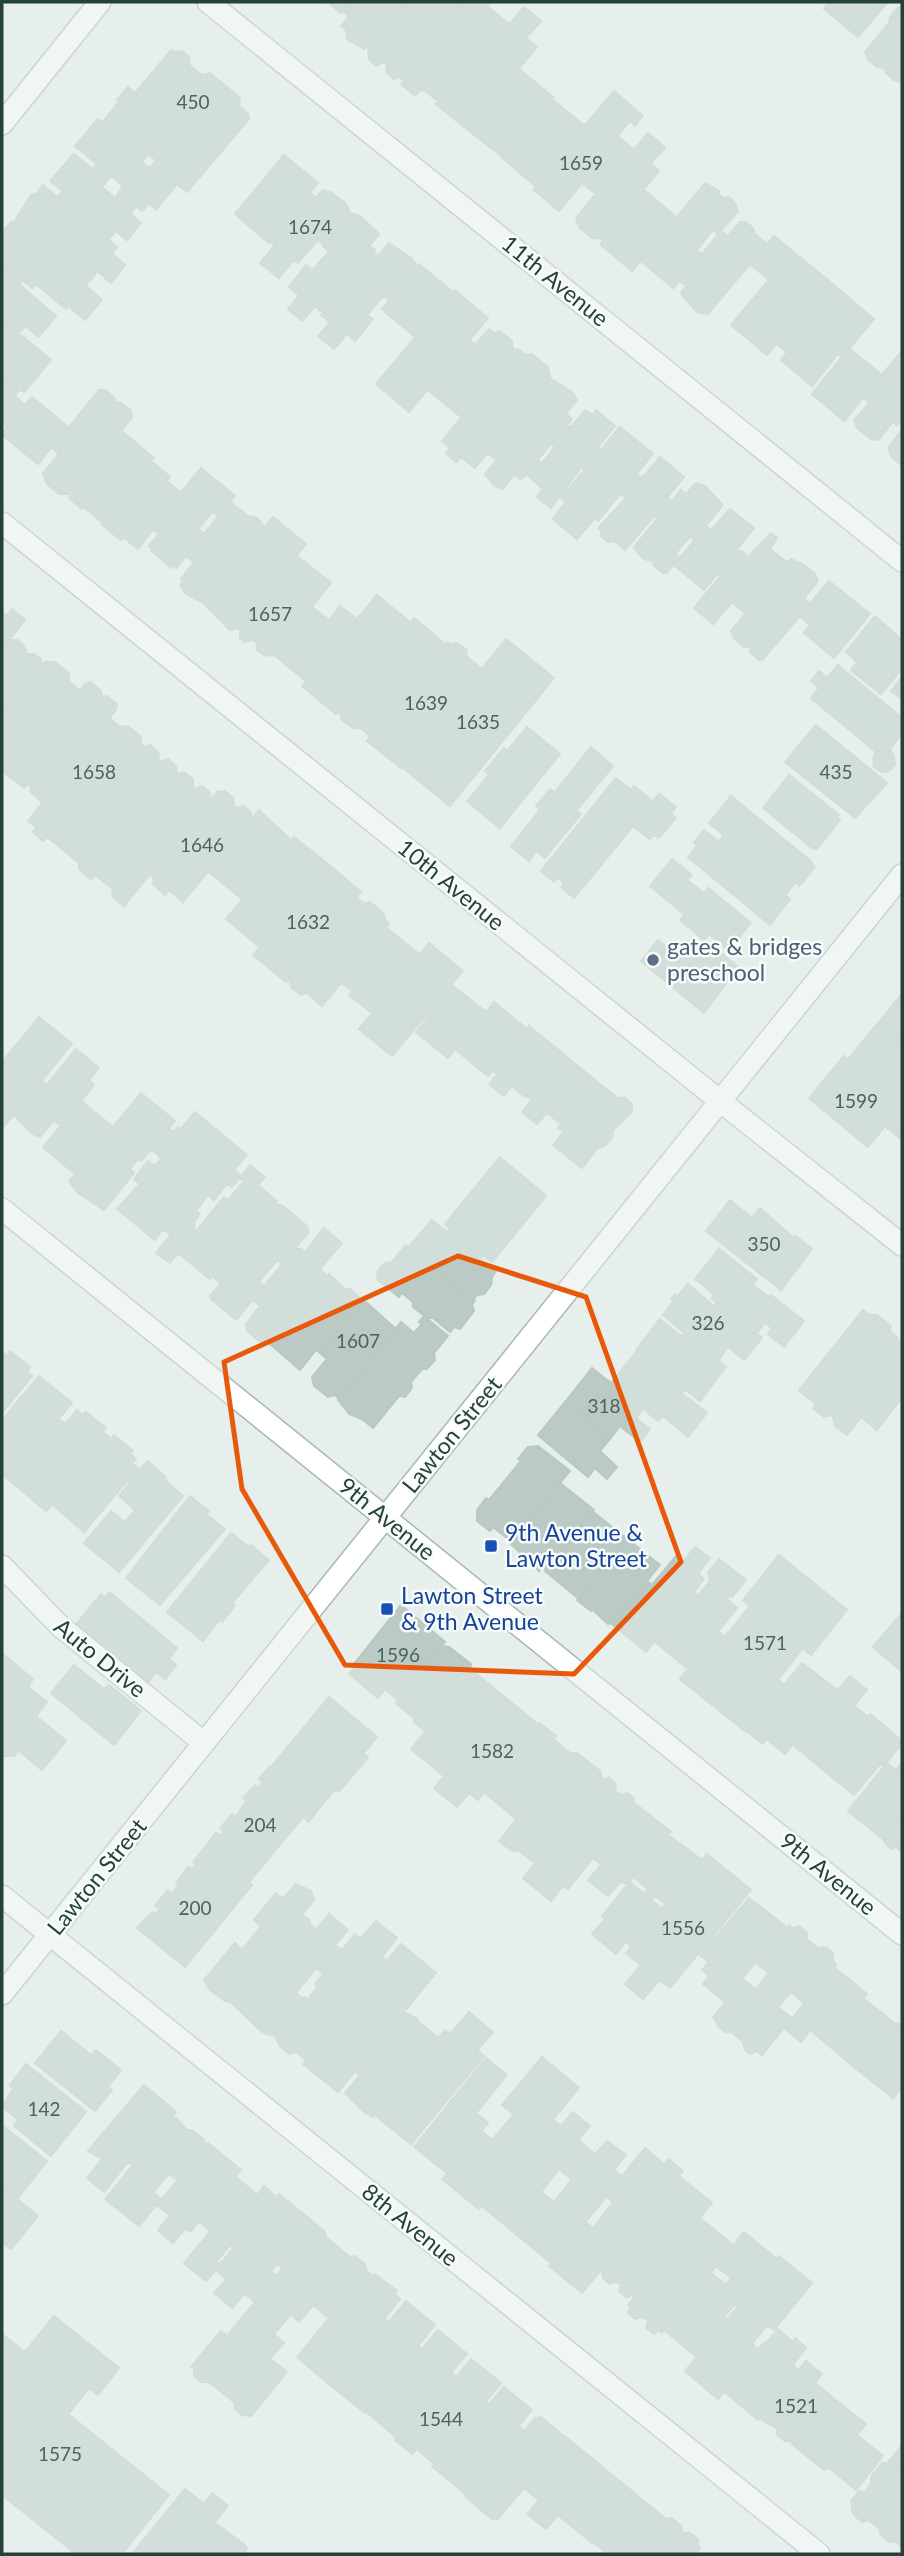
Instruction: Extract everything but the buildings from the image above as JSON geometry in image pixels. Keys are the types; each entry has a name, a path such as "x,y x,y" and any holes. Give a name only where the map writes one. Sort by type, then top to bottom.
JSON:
{"street":[{"path":"2,124 100,2"},
{"name":"11th Avenue","path":"208,2 902,561"},
{"name":"10th Avenue","path":"2,523 902,1245"},
{"name":"Lawton Street","path":"2,1994 902,875"},
{"name":"9th Avenue","path":"2,1209 902,1934"},
{"name":"Auto Drive","path":"2,1566 60,1626 204,1743"},
{"name":"8th Avenue","path":"2,1896 819,2554"}],"highlighted area":[{"path":"458,1256 586,1297 681,1562 574,1674 345,1665 242,1489 224,1362"}],"place":[{"name":"gates & bridges preschool","path":"653,960"},
{"name":"9th Avenue & Lawton Street","path":"491,1546"},
{"name":"Lawton Street & 9th Avenue","path":"387,1609"}]}
